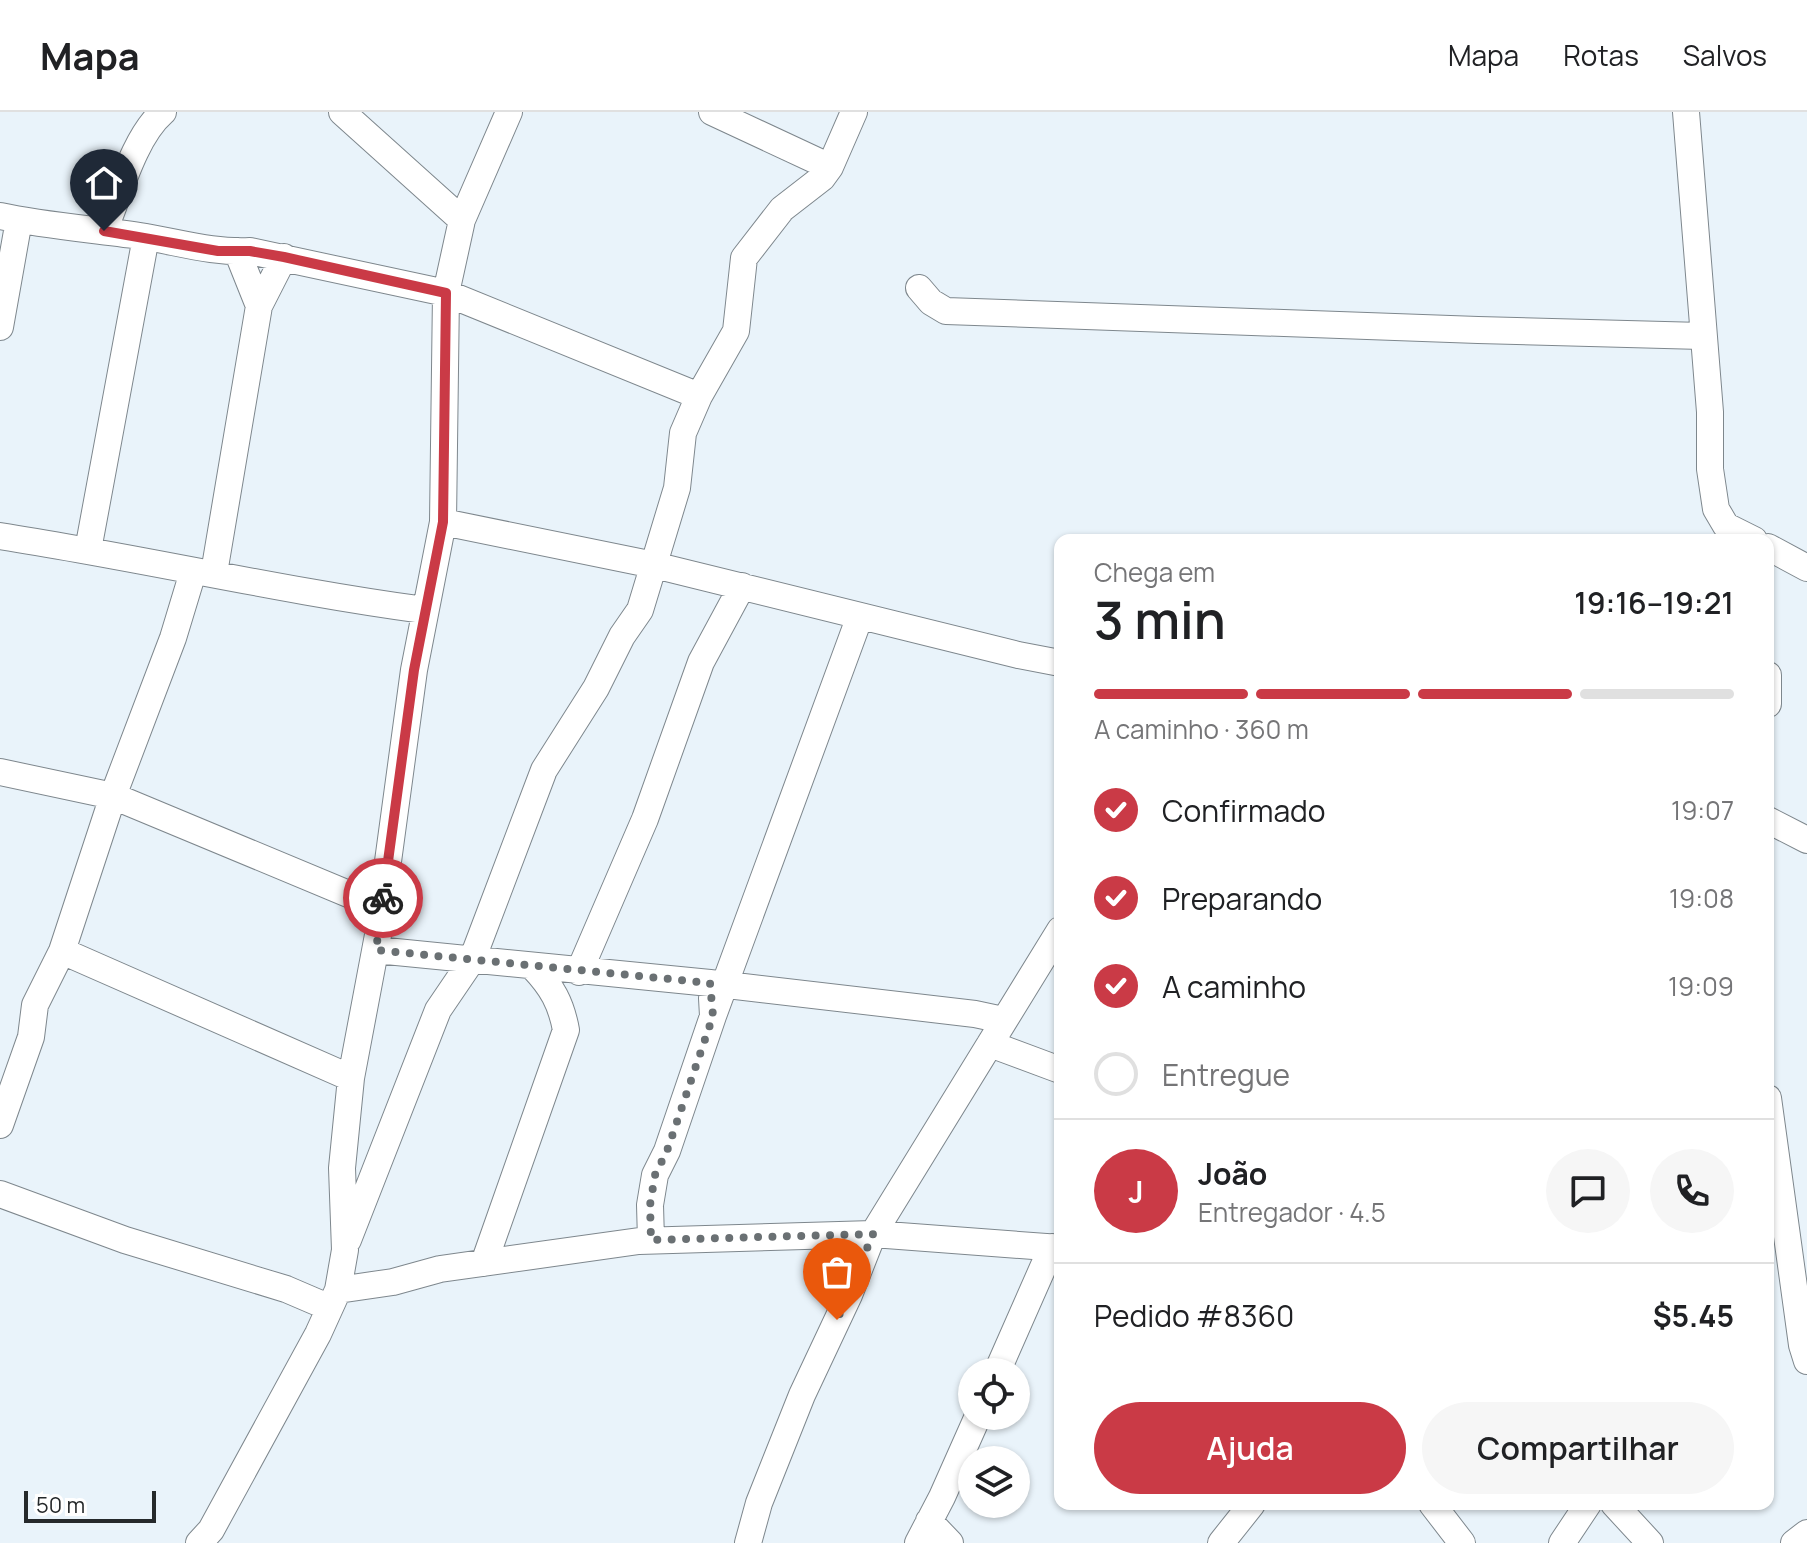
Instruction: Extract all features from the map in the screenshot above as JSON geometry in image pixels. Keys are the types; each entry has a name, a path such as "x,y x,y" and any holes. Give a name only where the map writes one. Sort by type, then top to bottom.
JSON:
{"street":[{"path":"104,231 142,139 152,122 163,112"},
{"path":"342,112 462,220"},
{"path":"345,1250 342,1168 351,1078 376,950 424,610 443,522 446,293 462,220 509,112"},
{"path":"712,112 830,167"},
{"path":"208,1539 318,1334 333,1298 345,1250 438,1010 472,960 544,770 596,688 622,636 640,610 677,488 683,433 699,396 736,331 744,258 782,209 822,178 854,112"},
{"path":"1686,112 1710,412 1710,469 1716,509 1730,533"},
{"path":"0,327 9,218 43,226 146,237 218,251 250,251 446,293 699,396"},
{"path":"88,550 146,237"},
{"path":"237,251 259,306"},
{"path":"0,1125 31,1037 35,1005 62,951 113,796 173,638 204,572 259,306 284,257"},
{"path":"919,288 931,302 946,311 1702,336"},
{"path":"443,522 654,565 1054,662"},
{"path":"0,536 339,599 424,610"},
{"path":"1774,550 1807,568"},
{"path":"579,972 645,819 701,662 742,586"},
{"path":"651,1240 650,1205 655,1175 667,1151 713,1016 718,984 860,616"},
{"path":"0,772 113,796 382,908"},
{"path":"1774,823 1807,840"},
{"path":"748,1543 759,1503 802,1395 849,1295 873,1234 1054,940"},
{"path":"376,950 718,984 975,1014 1003,1020"},
{"path":"62,951 351,1078"},
{"path":"484,1263 566,1030 561,1006 552,988 533,967"},
{"path":"990,1044 1054,1068"},
{"path":"1774,1132 1799,1273 1802,1345 1807,1361"},
{"path":"0,1194 125,1240 286,1289 333,1298 440,1269 651,1240 873,1234 1054,1247"},
{"path":"1004,1358 1054,1251"},
{"path":"950,1543 924,1532 971,1430"},
{"path":"1221,1543 1247,1510"},
{"path":"1437,1510 1462,1543"},
{"path":"1562,1543 1584,1510"},
{"path":"1620,1510 1650,1543"},
{"path":"1794,1543 1807,1533"}],"way so far":[{"path":"383,898 376,950 710,983 713,1016 667,1151 655,1175 650,1205 651,1240 873,1234 837,1320"}],"route":[{"path":"104,231 218,251 250,251 284,257 446,293 443,522 414,670 383,898"}]}
